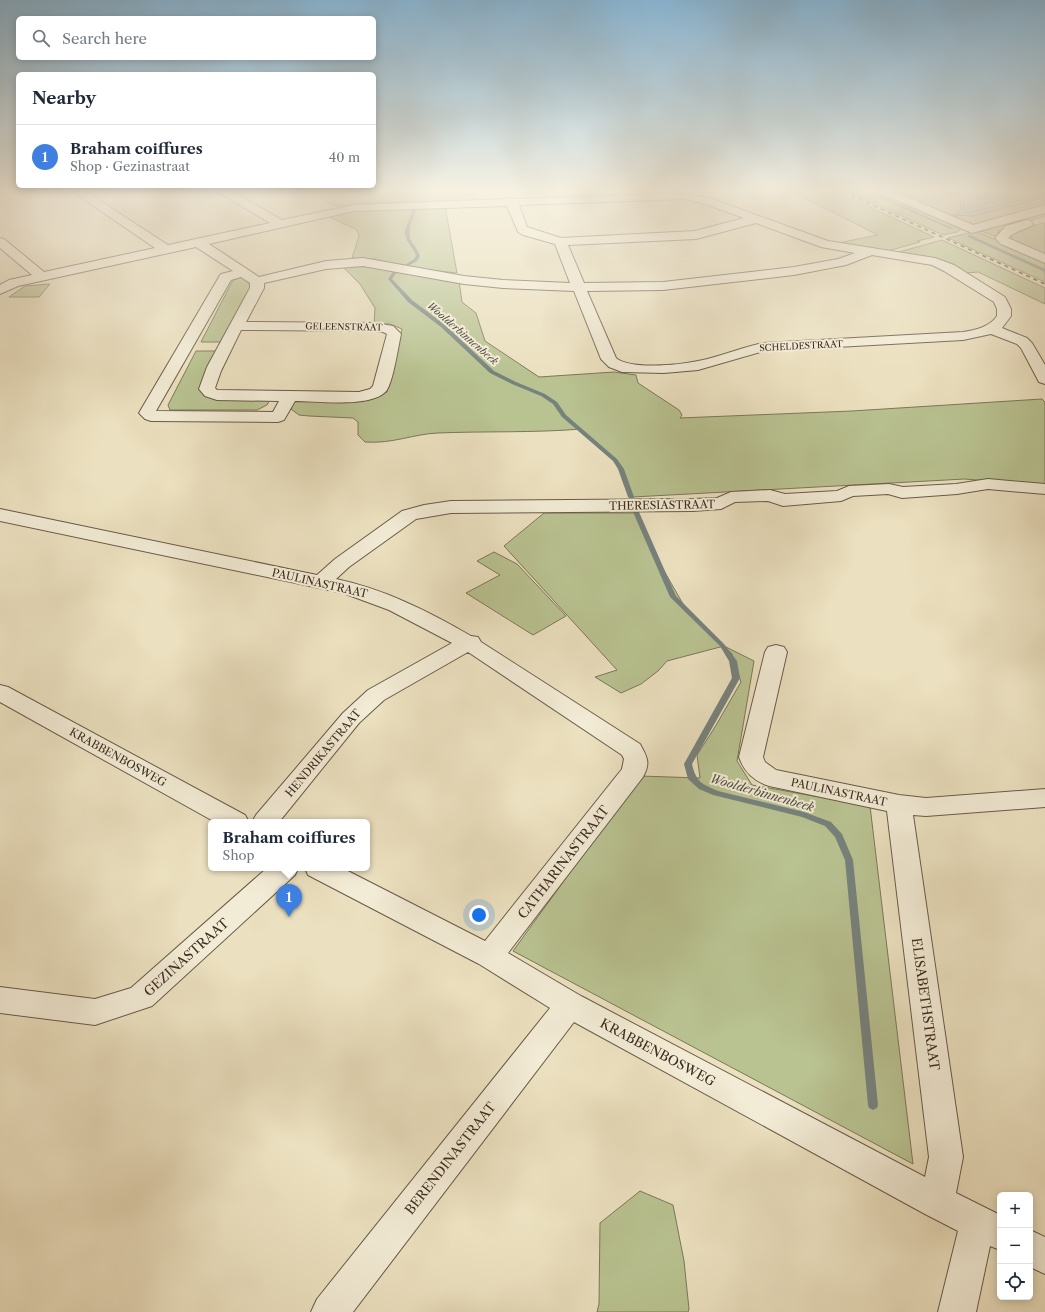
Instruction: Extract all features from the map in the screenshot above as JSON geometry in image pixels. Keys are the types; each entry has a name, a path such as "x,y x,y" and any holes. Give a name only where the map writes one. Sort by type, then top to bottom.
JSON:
{"street":[{"path":"10,250 42,277"},
{"path":"0,290 14,283 160,250"},
{"path":"210,250 257,281 326,265 363,262 464,280 579,288 663,286 772,274 817,268 841,262 869,252"},
{"name":"SCHELDESTRAAT","path":"563,250 609,359 614,364 635,369 704,365 744,351 764,347 948,338 976,334 992,329"},
{"path":"859,250 942,265 995,296 1005,307 1005,315 1001,322 992,329"},
{"path":"1026,250 1045,259"},
{"path":"243,272 226,277 199,347 147,413 151,416 278,417 289,397"},
{"name":"GELEENSTRAAT","path":"237,326 374,327 392,330 394,334 382,387 376,392 360,397 289,397 217,395 211,393 207,389 208,382 225,347 257,288 257,281"},
{"path":"992,329 1022,341 1027,346 1045,379"},
{"path":"199,347 225,347"},
{"name":"THERESIASTRAAT","path":"322,582 342,563 409,515 452,507 693,505 721,503 731,498 770,495 783,500 841,496 849,491 888,489 902,493 957,489 968,486 988,484 1045,489"},
{"name":"PAULINASTRAAT","path":"0,515 322,582 378,597 435,622 470,642 631,750 636,759 635,767"},
{"name":"HENDRIKASTRAAT","path":"267,819 350,718 376,695 470,642"},
{"name":"PAULINASTRAAT","path":"776,652 751,757 754,766 769,777 899,804 926,807 1045,798"},
{"name":"KRABBENBOSWEG","path":"0,692 231,819"},
{"name":"CATHARINASTRAAT","path":"489,956 516,924 635,767"},
{"name":"ELISABETHSTRAAT","path":"899,804 946,1157 937,1202"},
{"name":"GEZINASTRAAT","path":"0,1000 95,1012 141,997 283,871"},
{"name":"KRABBENBOSWEG","path":"324,871 489,956 570,1005 937,1202 989,1228"},
{"name":"BERENDINASTRAAT","path":"330,1312 570,1005"},
{"path":"957,1312 989,1228"},
{"path":"1033,1250 1045,1256"}],"green space":[{"path":"354,250 453,250 457,273 413,268 375,259 352,258"},
{"path":"875,250 890,250 884,252"},
{"path":"905,250 964,250 1045,288 1045,304 978,272 966,273 895,253"},
{"path":"975,250 1020,250 1045,261 1045,282"},
{"path":"1031,250 1045,250 1045,256"},
{"path":"374,265 459,281 462,302 476,313 485,341 539,377 614,372 636,375 638,383 679,410 682,415 680,418 852,411 1042,399 1045,402 1045,486 965,479 633,497 621,467 581,429 438,433 385,442 365,442 358,435 358,422 353,418 299,415 291,409 294,398 374,398 387,392 402,329 390,324 374,324 375,308 360,284 342,266"},
{"path":"240,276 251,285 223,342 201,342 232,282"},
{"path":"50,284 39,297 9,297 25,286"},
{"path":"196,351 218,351 203,393 271,398 267,405 257,410 170,410 168,405"},
{"path":"544,513 636,513 659,562 683,604 724,646 667,661 658,671 641,684 621,693 595,677 617,670 504,546"},
{"path":"494,552 517,564 566,616 533,635 466,593 500,575 477,561"},
{"path":"724,646 754,661 737,761 752,785 870,806 913,1164 513,951 640,776 700,778 697,755 741,682 732,654"},
{"path":"640,1191 673,1205 684,1261 689,1309 688,1312 597,1312 599,1304 600,1223"}],"waterway":[{"name":"Woolderbinnenbeek","path":"406,266 416,260 418,256 416,250"},
{"path":"1000,250 1045,271"},
{"name":"Woolderbinnenbeek","path":"394,273 390,279 410,301 443,326 492,372 543,395 555,403 564,416 615,460 621,469 631,497"},
{"name":"Woolderbinnenbeek","path":"636,512 673,597 722,645 733,661 736,678 688,764 691,777 702,787 716,793 804,815 828,824 839,836 849,860 873,1105"}],"railway":[{"path":"971,250 1045,284"}],"place":[{"name":"Braham coiffures","path":"289,917"}]}
